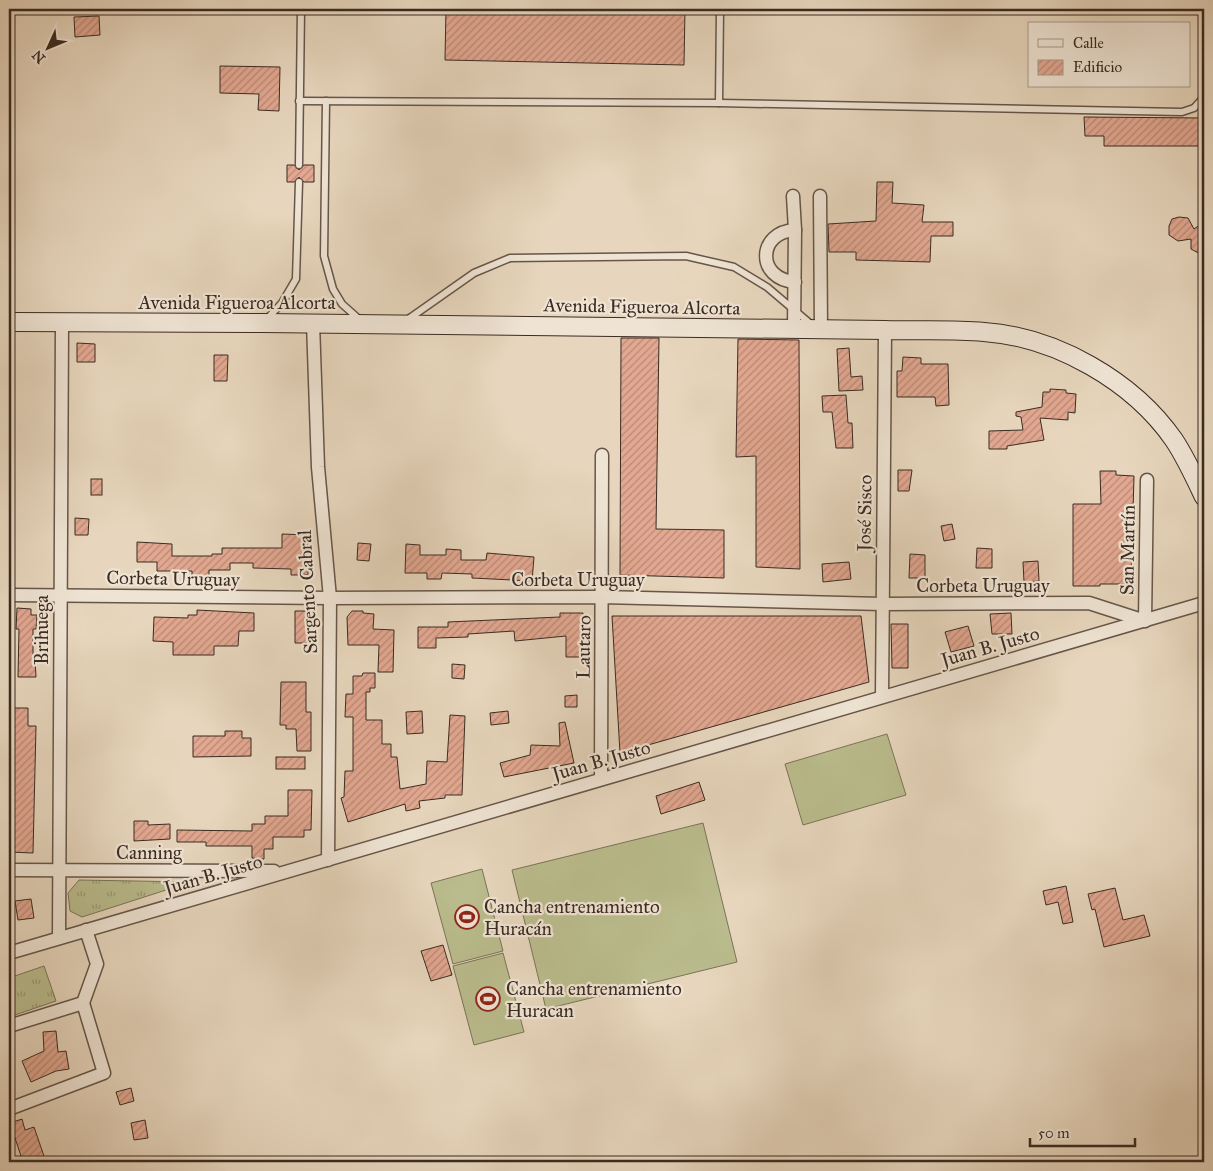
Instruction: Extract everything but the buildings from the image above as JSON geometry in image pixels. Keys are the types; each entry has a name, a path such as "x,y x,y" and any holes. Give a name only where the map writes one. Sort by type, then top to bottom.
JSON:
{"main road":[{"name":"Avenida Figueroa Alcorta","path":"9,322 313,323 885,330 985,332 1006,335 1049,347 1095,368 1121,386 1158,421 1178,447 1204,497"}],"street":[{"path":"792,196 795,230 794,329"},
{"path":"819,330 820,196"},
{"path":"795,230 786,230 772,240 766,256 771,272 786,282 795,282"},
{"name":"Brihuega","path":"59,938 62,322"},
{"name":"Sargento Cabral","path":"313,323 318,467 330,598 328,860"},
{"name":"José Sisco","path":"882,697 885,330"},
{"name":"Lautaro","path":"601,779 602,455"},
{"name":"San Martín","path":"1145,622 1147,480"},
{"name":"Corbeta Uruguay","path":"9,595 330,598 602,597 882,604 1089,603 1145,622"},
{"name":"Juan B. Justo","path":"9,953 882,697 1145,622 1204,603"},
{"name":"Canning","path":"9,870 290,871"},
{"path":"9,1109 104,1073 83,1002 97,964 86,930"},
{"path":"9,1026 83,1002"}],"lane":[{"path":"299,165 301,9"},
{"path":"719,103 720,9"},
{"path":"299,101 719,103 1182,112 1194,108 1204,97"},
{"path":"326,101 324,256 333,289 342,304 354,316 367,324"},
{"path":"263,323 282,303 296,279 299,182"},
{"path":"400,325 474,273 510,258 686,256 734,267 767,287 819,330"}],"green space":[{"path":"887,734 906,795 803,825 785,764"},
{"path":"703,823 737,962 546,1009 512,870"},
{"name":"Cancha entrenamiento Huracán","path":"482,869 503,951 453,964 431,883"},
{"path":"79,880 191,882 82,917 70,911 68,893"},
{"name":"Cancha entrenamiento Huracan","path":"503,953 524,1032 474,1045 453,966"},
{"path":"44,966 56,1001 9,1017 9,978"}],"place":[{"name":"Cancha entrenamiento Huracán","path":"467,917"},
{"name":"Cancha entrenamiento Huracan","path":"488,999"}]}
